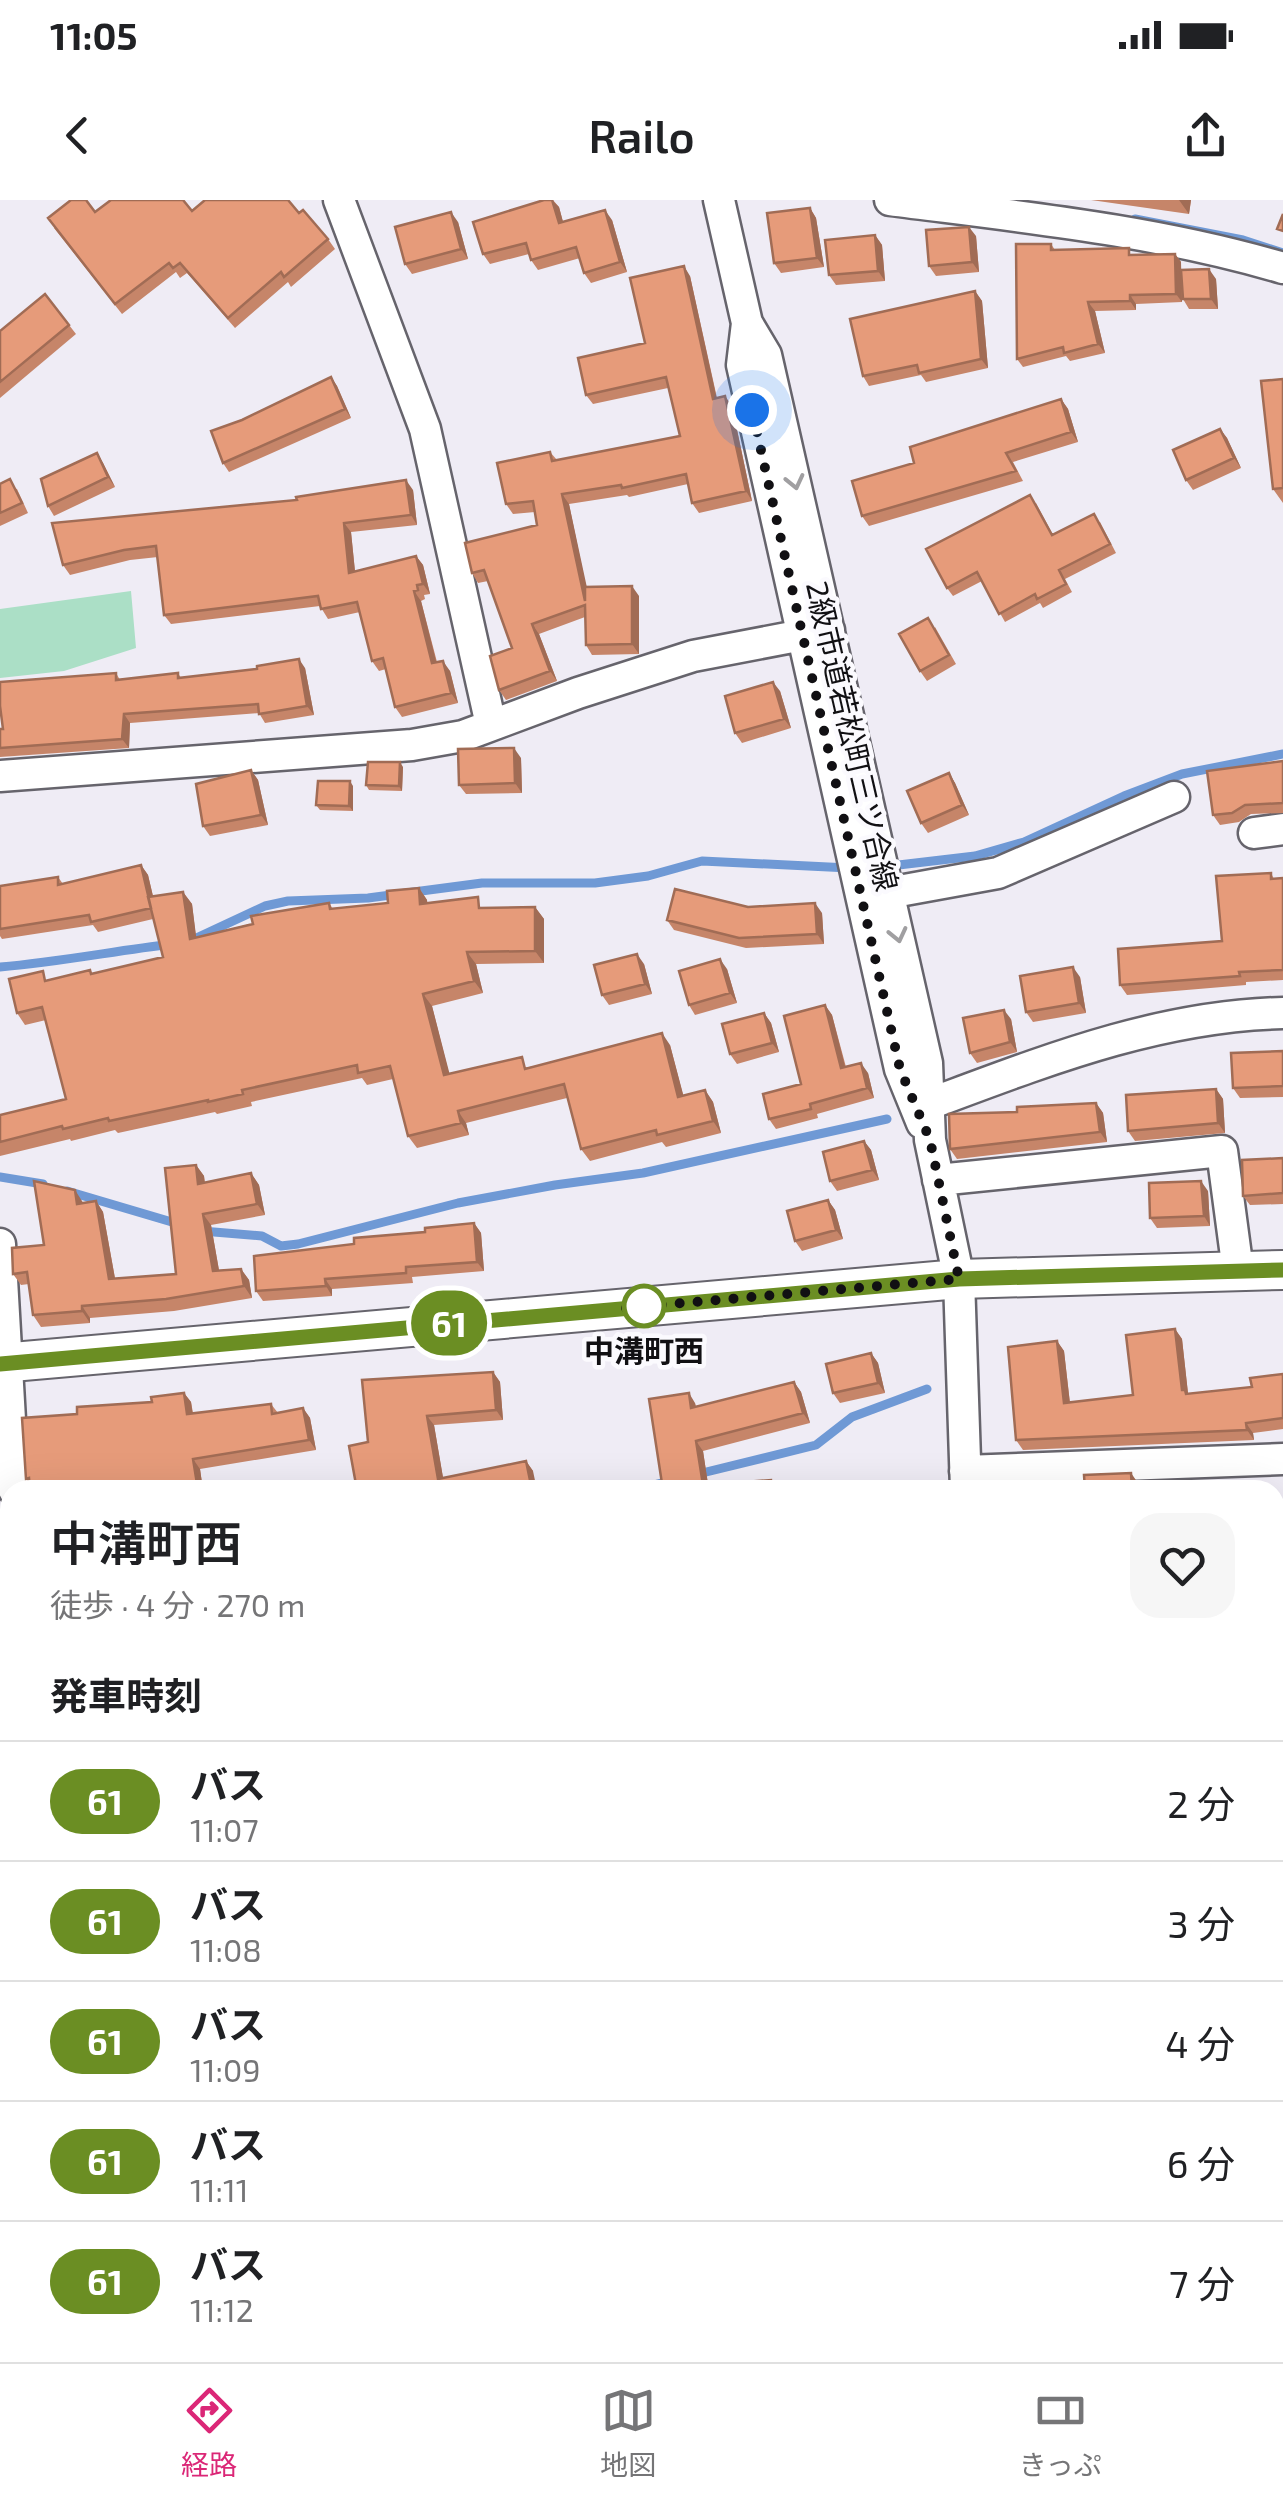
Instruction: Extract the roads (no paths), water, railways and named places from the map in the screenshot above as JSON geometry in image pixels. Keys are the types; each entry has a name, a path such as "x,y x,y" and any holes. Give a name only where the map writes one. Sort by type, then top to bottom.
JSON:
{"main road":[{"path":"4,1363 959,1279 1283,1270"}],"street":[{"path":"339,200 426,429 491,725"},
{"name":"2級市道若松町三ツ合線","path":"718,200 746,323 766,355 816,632 888,892 928,1063 930,1140 959,1279 965,1480"},
{"path":"890,200 1123,231 1216,248 1283,268"},
{"path":"0,776 412,745 464,736 693,656 816,632 900,1069 930,1140"},
{"path":"888,892 998,873 1174,797"},
{"path":"929,1104 1085,1046 1164,1025 1241,1014 1283,1013"},
{"path":"938,1180 1222,1151 1238,1271"},
{"path":"0,1244 13,1480"},
{"path":"965,1480 1283,1459"}],"waterway":[{"path":"1135,219 1243,240 1283,253"},
{"path":"890,866 975,856 1024,842 1182,774 1283,754"},
{"path":"192,940 265,906 288,901 368,898 482,883 595,883 648,876 702,861 849,868"},
{"path":"0,967 172,944"},
{"path":"202,1231 262,1236 281,1246 298,1244 458,1203 643,1173 887,1119"},
{"path":"0,1177 43,1184"},
{"path":"67,1191 182,1225"},
{"path":"698,1474 816,1445 852,1417 927,1389"}],"place":[{"name":"中溝町西","path":"644,1306"}]}
